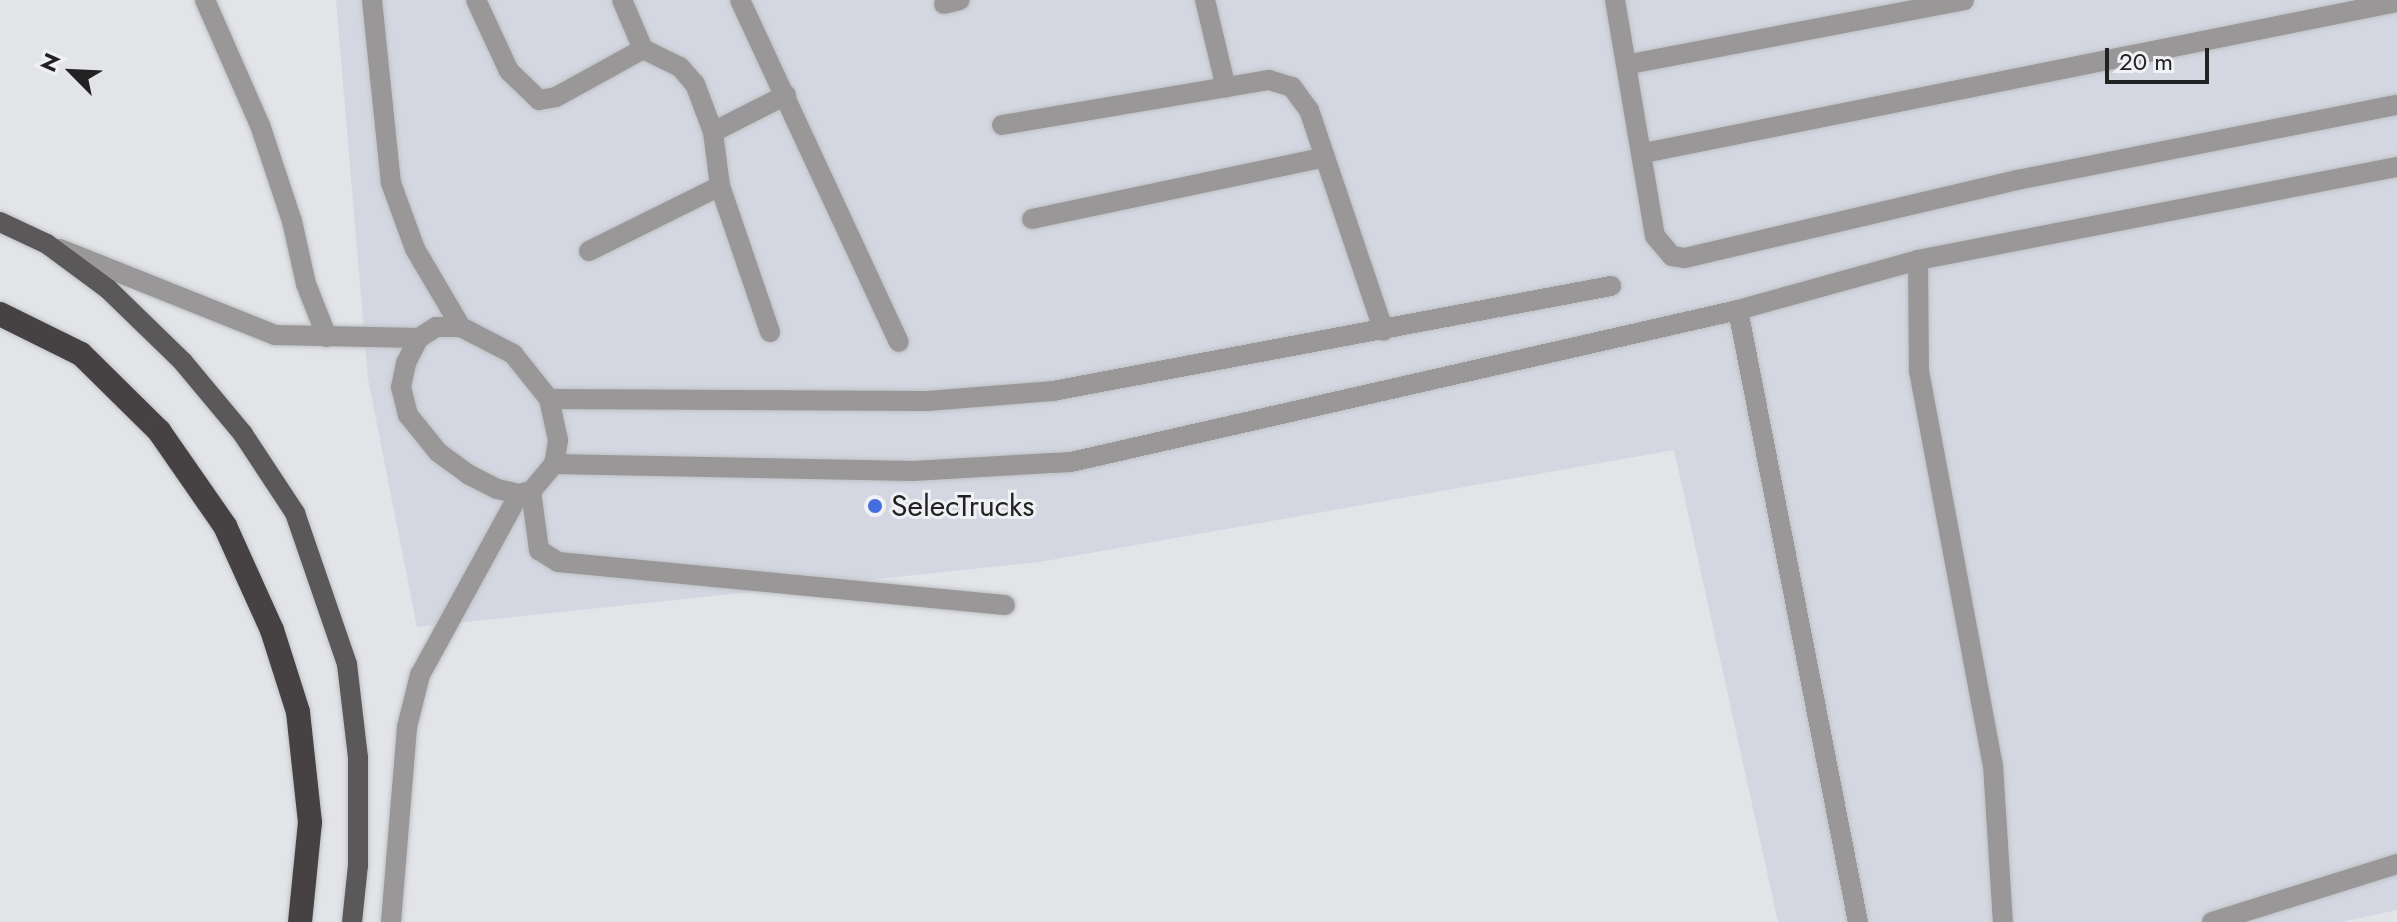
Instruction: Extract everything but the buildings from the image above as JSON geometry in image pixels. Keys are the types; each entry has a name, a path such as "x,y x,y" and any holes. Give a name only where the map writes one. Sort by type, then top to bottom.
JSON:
{"highway":[{"path":"0,314 81,354 159,431 225,526 272,630 298,712 310,822 300,922"}],"main road":[{"path":"0,222 47,244 108,289 183,362 243,434 295,513 347,664 358,757 358,865 352,922"}],"lane":[{"path":"205,0 260,125 292,221 306,284 327,337"},
{"path":"372,0 391,183 415,249 461,327"},
{"path":"476,0 509,71 539,100 556,97 643,49"},
{"path":"622,0 643,49 680,67 695,84 713,132 720,186 770,332"},
{"path":"740,0 899,342"},
{"path":"1205,0 1226,88"},
{"path":"1615,0 1630,64 1655,236 1662,249 1685,258 2017,180 2397,105"},
{"path":"1630,64 1964,0"},
{"path":"1644,153 2397,2"},
{"path":"1002,125 1269,80 1292,87 1309,110 1384,331"},
{"path":"713,132 786,95"},
{"path":"1032,219 1325,157"},
{"path":"554,464 913,471 1071,462 1738,310 1918,260 2397,167"},
{"path":"589,251 720,186"},
{"path":"47,244 275,335 419,338 436,327 461,327 513,354 549,399 557,429 554,464 525,492 420,675 407,727 391,922"},
{"path":"1918,260 1919,371 1993,765 2003,922"},
{"path":"549,399 883,401 1021,393 1384,331 1611,286"},
{"path":"1738,310 1858,922"},
{"path":"419,338 401,387 408,415 438,452 468,474 525,492"},
{"path":"525,492 539,550 558,562 1005,605"},
{"path":"2212,922 2397,864"}],"shaded area":[{"name":"SelecTrucks","path":"336,0 2397,0 2397,910 2341,922 1778,922 1674,450 1039,562 417,627 368,379"}],"place":[{"name":"SelecTrucks","path":"875,506"}]}
